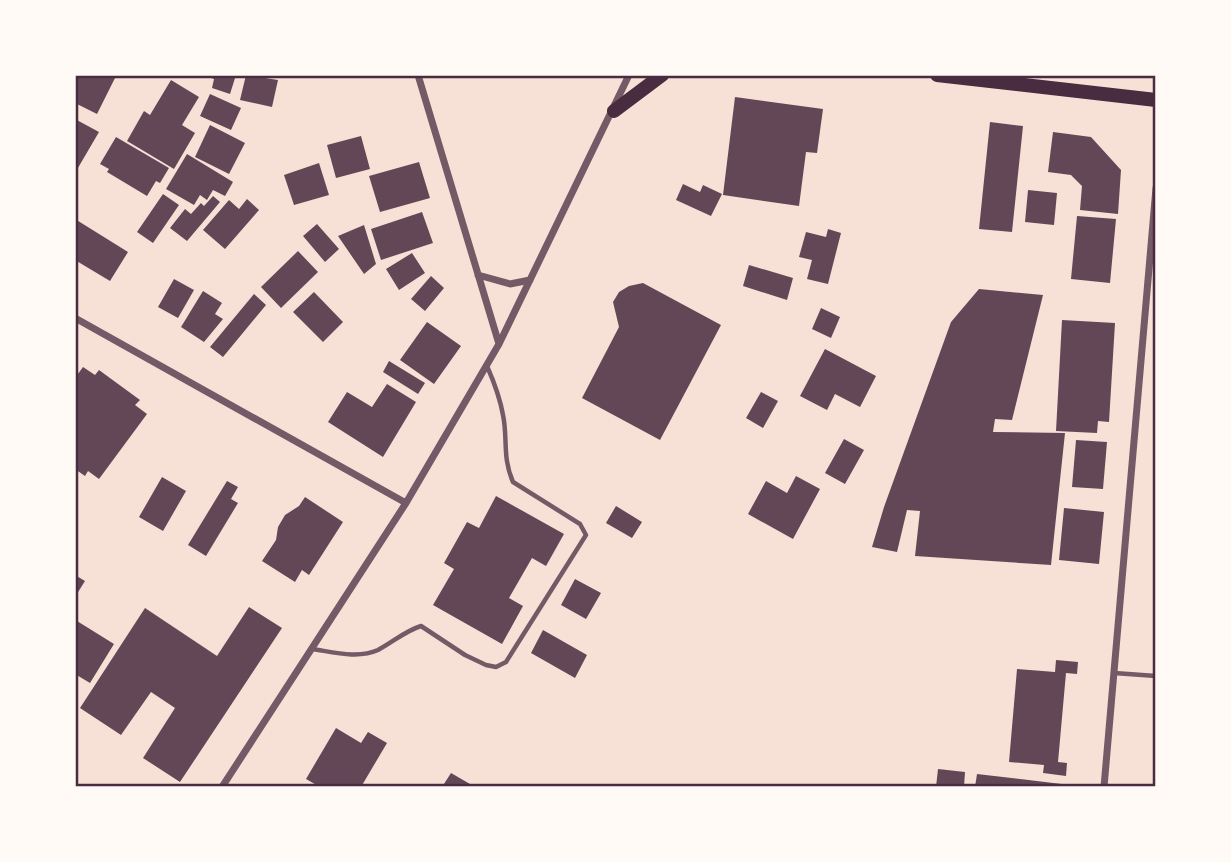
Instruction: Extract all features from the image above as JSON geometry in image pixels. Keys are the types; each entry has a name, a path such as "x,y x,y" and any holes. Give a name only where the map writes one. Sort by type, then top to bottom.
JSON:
{"main road":[{"path":"614,111 662,75"},
{"path":"937,75 1156,100"}],"street":[{"path":"418,75 499,344"},
{"path":"222,787 407,503 487,365 614,111 629,75"},
{"path":"1104,787 1156,188"},
{"path":"478,275 509,285 530,280"},
{"path":"75,318 407,503"}],"lane":[{"path":"311,649 352,655 375,651 412,628 421,626 465,655 496,667 506,662 582,544 586,536 580,524 513,482 508,471 504,444 504,418 487,365"},
{"path":"1113,673 1156,676"}],"building":[{"path":"75,75 116,76 97,114 75,103"},
{"path":"203,75 236,75 230,94 212,88 214,79"},
{"path":"246,75 278,80 272,107 240,100"},
{"path":"171,80 199,97 182,125 195,133 174,169 127,141 144,111 150,115"},
{"path":"210,94 241,108 231,130 200,116"},
{"path":"735,97 823,109 817,153 806,152 799,206 723,195"},
{"path":"75,119 99,132 75,173"},
{"path":"990,122 1023,126 1012,232 979,229"},
{"path":"210,125 245,143 229,174 195,157"},
{"path":"1053,132 1091,137 1121,170 1118,214 1080,210 1082,186 1071,175 1048,172"},
{"path":"361,136 370,169 336,178 327,145"},
{"path":"116,137 169,168 160,183 156,181 147,196 107,172 109,169 100,164"},
{"path":"187,154 233,182 225,196 213,190 207,200 200,195 194,205 166,189"},
{"path":"419,162 430,198 380,212 369,176"},
{"path":"319,163 329,195 294,205 284,175"},
{"path":"683,184 700,192 703,185 722,194 711,216 676,200"},
{"path":"1028,190 1057,193 1054,225 1025,222"},
{"path":"163,194 179,205 153,243 137,232"},
{"path":"213,196 220,202 187,241 170,228 185,209 191,214 201,203 204,206"},
{"path":"247,199 259,210 225,249 203,230 229,200 239,209"},
{"path":"422,212 433,243 381,260 371,229"},
{"path":"1077,216 1116,219 1110,283 1071,279"},
{"path":"75,219 128,252 110,281 75,260"},
{"path":"317,224 339,249 325,262 303,236"},
{"path":"364,225 376,264 364,274 338,236"},
{"path":"828,229 841,233 828,284 807,279 812,260 799,257 806,232 826,237"},
{"path":"298,251 318,272 281,308 261,287"},
{"path":"412,253 425,273 399,290 386,269"},
{"path":"749,265 793,278 787,300 743,286"},
{"path":"431,276 444,288 425,311 411,299"},
{"path":"174,279 194,290 178,318 158,307"},
{"path":"643,283 721,325 660,440 582,398 619,327 613,302 619,292 629,286"},
{"path":"979,289 1043,295 1012,420 995,419 993,432 1065,433 1051,565 915,556 920,511 907,510 897,552 872,547 951,322"},
{"path":"203,291 222,303 215,314 223,319 204,342 181,327"},
{"path":"314,292 343,322 323,342 293,312"},
{"path":"254,294 266,305 223,357 210,347"},
{"path":"821,308 840,317 831,338 812,329"},
{"path":"1062,320 1115,323 1109,422 1098,421 1097,433 1056,431"},
{"path":"427,322 461,346 434,384 400,360"},
{"path":"825,349 876,376 860,407 835,394 827,410 800,396"},
{"path":"389,361 425,383 418,394 383,372"},
{"path":"83,367 95,375 99,370 140,400 135,405 147,414 99,479 88,471 85,476 75,469 75,378"},
{"path":"387,384 416,402 383,457 328,422 347,392 372,407"},
{"path":"761,392 778,401 763,428 746,418"},
{"path":"844,439 864,450 845,484 825,473"},
{"path":"1076,440 1107,442 1103,489 1072,487"},
{"path":"796,476 820,489 793,539 748,514 766,481 787,493"},
{"path":"162,477 186,491 163,531 139,517"},
{"path":"227,481 238,487 231,499 238,503 206,556 188,545"},
{"path":"496,496 564,534 546,566 532,558 509,598 523,606 502,644 433,605 454,569 444,563 467,522 479,528"},
{"path":"305,497 343,522 309,575 302,570 295,582 262,561 276,540 278,527 285,515 299,506"},
{"path":"616,506 642,522 632,538 606,523"},
{"path":"1064,508 1104,512 1099,564 1059,560"},
{"path":"75,575 85,581 75,597"},
{"path":"575,579 601,593 586,619 561,605"},
{"path":"249,607 282,628 180,782 143,758 175,708 151,692 121,735 80,708 145,608 217,656"},
{"path":"77,621 114,644 90,683 75,674"},
{"path":"543,630 587,655 575,678 531,653"},
{"path":"1056,660 1078,662 1077,674 1066,673 1058,762 1067,763 1066,776 1043,773 1044,765 1009,762 1017,669 1055,672"},
{"path":"336,728 361,743 368,732 387,743 361,787 320,787 306,779"},
{"path":"938,769 965,772 964,787 936,787"},
{"path":"451,773 470,784 468,787 442,787"},
{"path":"977,774 1070,785 1070,787 975,787"}]}
